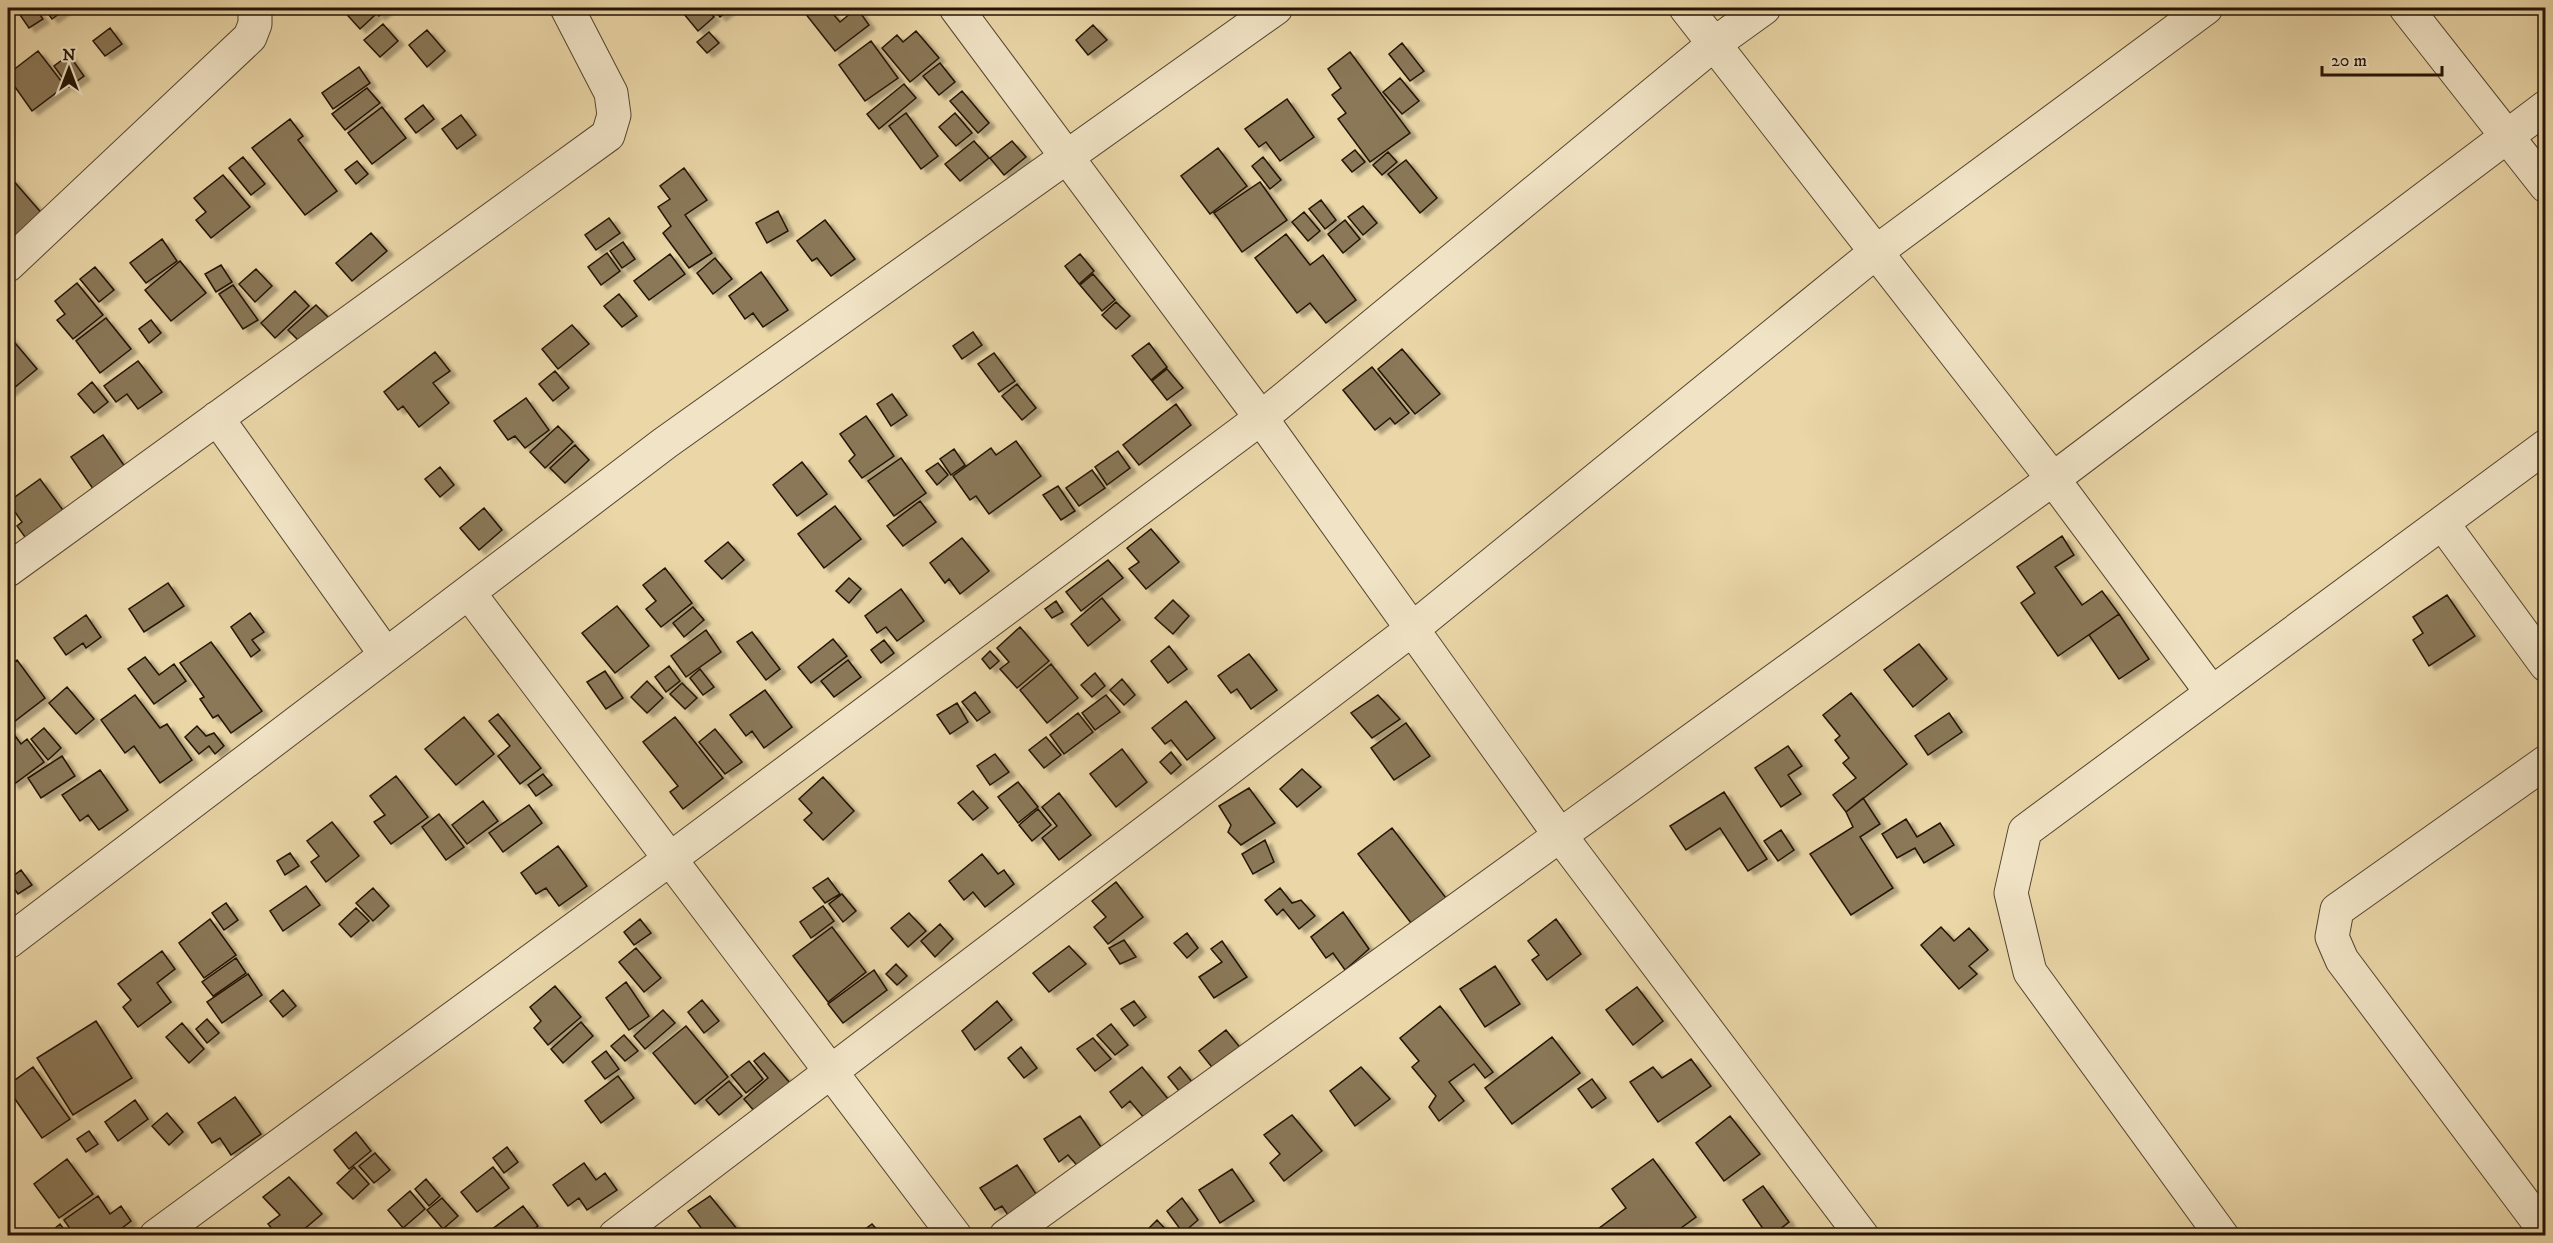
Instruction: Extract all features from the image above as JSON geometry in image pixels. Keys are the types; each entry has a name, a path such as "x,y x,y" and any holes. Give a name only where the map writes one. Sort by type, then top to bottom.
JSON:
{"street":[{"path":"8,265 250,37 255,24 255,8"},
{"path":"8,570 608,135 614,115 611,93 567,8"},
{"path":"956,8 1261,418 1559,834 1862,1236"},
{"path":"8,942 665,443 1276,8"},
{"path":"1686,8 2053,479 2212,693"},
{"path":"156,1236 670,859 1261,418 1714,44 1764,8"},
{"path":"615,1236 1411,630 1876,252 2206,8"},
{"path":"2406,8 2546,186"},
{"path":"1006,1236 2053,479 2546,107"},
{"path":"217,418 386,655"},
{"path":"2222,1236 2030,972 2011,893 2025,831 2546,446"},
{"path":"2443,524 2546,665"},
{"path":"469,593 955,1236"},
{"path":"2546,762 2337,910 2332,937 2342,960 2546,1232"}],"building":[{"path":"35,8 43,19 29,28 16,9"},
{"path":"44,8 67,8 52,19"},
{"path":"341,8 368,8 375,15 360,29"},
{"path":"372,8 389,8 379,16"},
{"path":"679,8 705,8 714,17 698,31"},
{"path":"712,8 731,8 720,17"},
{"path":"801,8 828,8 840,22 857,8 869,25 835,51"},
{"path":"383,24 398,41 380,57 364,40"},
{"path":"1093,25 1107,40 1088,55 1076,40"},
{"path":"110,28 122,44 105,56 93,41"},
{"path":"427,30 445,51 427,67 409,45"},
{"path":"916,31 939,58 910,82 882,48 897,35 903,42"},
{"path":"709,32 719,43 707,53 697,42"},
{"path":"871,41 898,78 865,101 839,65"},
{"path":"1402,43 1424,71 1410,81 1389,54"},
{"path":"38,51 65,86 32,111 8,74"},
{"path":"1350,52 1410,133 1370,162 1338,119 1346,113 1332,95 1341,88 1328,69"},
{"path":"69,55 84,76 69,87 54,66"},
{"path":"940,63 955,82 939,95 923,76"},
{"path":"359,67 370,83 333,109 322,93"},
{"path":"1400,78 1419,101 1402,114 1383,92"},
{"path":"904,84 916,98 879,129 867,114"},
{"path":"367,88 380,103 345,130 332,114"},
{"path":"962,91 989,123 978,133 950,101"},
{"path":"1287,99 1314,137 1280,161 1266,142 1259,147 1245,129"},
{"path":"423,105 434,119 416,133 405,119"},
{"path":"382,107 406,138 372,164 348,133"},
{"path":"906,113 938,156 921,169 889,126"},
{"path":"955,113 972,133 956,146 939,127"},
{"path":"461,115 476,135 457,149 442,129"},
{"path":"290,119 303,136 298,140 337,191 305,215 252,148"},
{"path":"974,141 989,158 960,181 945,164"},
{"path":"1012,141 1026,157 1004,175 990,158"},
{"path":"1218,148 1247,186 1210,214 1181,176"},
{"path":"1355,150 1365,162 1352,172 1342,160"},
{"path":"1388,152 1397,162 1382,175 1373,165"},
{"path":"243,157 265,184 251,195 229,168"},
{"path":"1263,157 1281,180 1270,189 1252,166"},
{"path":"1406,160 1437,198 1420,213 1388,174"},
{"path":"357,161 368,174 356,184 345,170"},
{"path":"684,168 707,200 685,215 712,253 689,268 663,233 671,226 658,207 670,199 660,186"},
{"path":"223,175 250,207 211,238 196,220 206,212 194,198"},
{"path":"11,178 45,217 14,244 8,236 8,181"},
{"path":"1260,182 1287,220 1242,252 1214,213"},
{"path":"1321,200 1336,220 1325,229 1309,209"},
{"path":"1363,206 1377,223 1363,235 1348,217"},
{"path":"778,211 788,231 767,243 756,223"},
{"path":"1304,212 1320,231 1308,241 1292,222"},
{"path":"609,218 620,233 596,250 585,235"},
{"path":"825,220 855,259 831,276 817,258 812,261 797,241"},
{"path":"1345,220 1360,239 1343,253 1328,234"},
{"path":"371,233 387,251 352,281 336,263"},
{"path":"1286,234 1310,265 1323,255 1356,300 1326,323 1310,303 1297,313 1255,258"},
{"path":"162,239 177,261 146,283 130,263"},
{"path":"623,242 635,259 622,268 610,251"},
{"path":"607,253 620,271 601,285 588,267"},
{"path":"670,254 685,274 649,300 634,281"},
{"path":"1080,254 1094,271 1079,284 1065,266"},
{"path":"715,258 732,279 713,294 697,273"},
{"path":"180,261 206,293 171,321 145,290"},
{"path":"221,265 232,282 216,292 205,274"},
{"path":"95,267 114,290 99,302 80,279"},
{"path":"256,269 272,286 255,302 239,284"},
{"path":"761,272 788,310 763,327 753,313 745,319 729,296"},
{"path":"1093,274 1115,300 1102,311 1080,285"},
{"path":"77,283 103,315 73,339 57,320 65,314 55,301"},
{"path":"233,285 258,320 243,329 219,294"},
{"path":"295,291 309,306 275,338 261,323"},
{"path":"619,294 637,316 622,327 604,306"},
{"path":"1116,302 1130,316 1116,329 1102,315"},
{"path":"316,305 331,320 303,345 288,330"},
{"path":"106,318 131,349 100,373 76,341"},
{"path":"151,320 161,333 149,343 139,329"},
{"path":"572,325 589,344 558,369 542,349"},
{"path":"973,332 982,345 962,359 953,346"},
{"path":"10,337 37,369 8,393 8,339"},
{"path":"1149,343 1167,367 1151,380 1132,356"},
{"path":"1402,349 1440,394 1415,414 1378,369"},
{"path":"435,352 450,371 433,383 449,403 419,427 403,406 398,410 384,392"},
{"path":"994,353 1015,381 999,392 978,364"},
{"path":"138,361 162,392 138,409 127,394 116,402 104,386"},
{"path":"1372,367 1409,413 1395,424 1390,418 1375,430 1343,390"},
{"path":"1167,369 1183,388 1167,400 1152,381"},
{"path":"555,371 569,388 553,401 539,384"},
{"path":"92,382 108,402 94,413 78,394"},
{"path":"1017,384 1036,408 1022,420 1002,396"},
{"path":"892,394 907,415 891,426 877,404"},
{"path":"526,398 549,430 525,448 515,436 508,440 494,421"},
{"path":"1176,404 1191,425 1139,465 1123,445"},
{"path":"866,416 894,456 862,478 849,461 855,455 840,434"},
{"path":"558,426 573,442 545,468 530,452"},
{"path":"103,435 130,474 98,496 71,457"},
{"path":"1016,441 1041,476 989,514 976,496 970,500 953,476 991,448 996,455"},
{"path":"575,445 589,460 565,483 550,468"},
{"path":"954,449 965,465 951,475 940,459"},
{"path":"1118,451 1130,468 1107,485 1095,467"},
{"path":"901,458 926,493 894,516 868,481"},
{"path":"802,462 827,494 797,516 773,485"},
{"path":"938,463 948,475 937,485 926,471"},
{"path":"440,467 454,485 440,497 425,479"},
{"path":"1092,470 1105,488 1079,506 1066,488"},
{"path":"40,479 68,517 30,544 17,526 22,522 8,502"},
{"path":"1058,486 1075,511 1061,520 1043,495"},
{"path":"920,501 936,522 903,546 887,526"},
{"path":"835,506 861,539 824,568 798,534"},
{"path":"484,508 502,530 479,550 460,528"},
{"path":"1151,529 1179,562 1146,589 1129,569 1139,562 1127,548"},
{"path":"2062,536 2074,555 2055,567 2082,605 2102,591 2119,614 2058,656 2021,603 2035,593 2017,567"},
{"path":"962,538 989,571 960,594 949,579 945,583 930,563"},
{"path":"728,542 744,560 722,579 705,561"},
{"path":"1108,560 1123,578 1081,611 1066,592"},
{"path":"665,568 692,603 661,627 646,609 656,601 643,585"},
{"path":"849,578 861,589 849,603 836,591"},
{"path":"168,583 184,606 144,632 129,609"},
{"path":"901,589 924,621 897,641 886,627 877,633 865,616"},
{"path":"2447,595 2475,636 2429,666 2413,640 2423,633 2413,617"},
{"path":"1102,598 1120,620 1088,646 1071,624"},
{"path":"1173,600 1189,616 1173,634 1155,618"},
{"path":"1056,601 1063,612 1052,618 1045,609"},
{"path":"617,606 649,646 615,673 582,633"},
{"path":"693,607 704,620 684,637 673,623"},
{"path":"250,613 264,632 252,640 260,650 251,657 231,627"},
{"path":"2119,614 2149,659 2119,679 2089,635"},
{"path":"86,615 101,637 86,648 83,643 66,655 54,638"},
{"path":"1020,627 1049,661 1017,688 1000,669 1009,662 997,648"},
{"path":"706,630 721,652 686,677 671,656"},
{"path":"752,632 780,669 766,680 737,642"},
{"path":"833,639 847,656 811,683 798,667"},
{"path":"884,640 894,653 881,663 871,650"},
{"path":"211,642 262,711 231,733 218,715 213,718 200,699 204,697 180,663"},
{"path":"1919,644 1947,679 1913,707 1884,670"},
{"path":"1169,646 1187,669 1168,683 1151,661"},
{"path":"990,651 999,661 990,669 982,659"},
{"path":"1249,654 1277,690 1251,709 1237,689 1231,693 1218,676"},
{"path":"145,657 159,675 174,664 186,681 154,704 128,669"},
{"path":"17,660 45,698 10,725 8,722 8,667"},
{"path":"848,660 861,677 834,697 821,681"},
{"path":"1051,664 1078,698 1047,723 1020,690"},
{"path":"669,666 680,681 666,692 655,677"},
{"path":"700,669 714,687 703,695 690,678"},
{"path":"605,671 623,698 606,709 587,682"},
{"path":"1095,673 1105,686 1092,697 1081,685"},
{"path":"1122,679 1135,695 1124,705 1110,690"},
{"path":"647,681 663,698 647,713 631,697"},
{"path":"682,683 697,698 685,709 670,694"},
{"path":"67,687 94,719 76,734 49,703"},
{"path":"765,690 792,727 764,748 752,731 746,736 730,715"},
{"path":"975,692 990,712 977,721 962,702"},
{"path":"1851,693 1907,764 1846,812 1833,795 1856,778 1843,763 1849,758 1835,740 1840,736 1823,715"},
{"path":"135,695 160,728 167,724 192,760 160,783 134,746 125,753 101,720"},
{"path":"1106,695 1120,712 1095,730 1082,713"},
{"path":"1378,695 1400,719 1372,738 1351,713"},
{"path":"1186,701 1215,738 1187,760 1171,740 1165,744 1152,728"},
{"path":"957,703 968,722 950,734 937,715"},
{"path":"1078,713 1093,732 1064,754 1050,735"},
{"path":"1949,713 1962,732 1928,755 1915,736"},
{"path":"498,714 541,768 520,784 498,756 510,746 489,721"},
{"path":"464,717 494,754 456,785 425,749"},
{"path":"675,717 723,778 683,809 670,792 678,786 643,742"},
{"path":"1406,723 1430,756 1394,780 1371,748"},
{"path":"197,726 206,736 214,733 224,746 215,754 209,746 199,754 185,737"},
{"path":"44,728 61,748 48,760 31,739"},
{"path":"10,729 21,744 27,739 44,762 13,785 8,777 8,762 13,758 8,750 8,731"},
{"path":"715,729 742,762 725,774 699,742"},
{"path":"1046,737 1061,755 1044,768 1029,750"},
{"path":"1788,746 1802,766 1788,775 1801,794 1781,807 1755,768"},
{"path":"1122,749 1147,782 1116,807 1090,774"},
{"path":"1171,752 1181,765 1171,774 1160,762"},
{"path":"995,754 1009,772 990,785 977,766"},
{"path":"62,756 75,776 41,798 28,778"},
{"path":"1302,769 1321,787 1297,807 1280,789"},
{"path":"100,770 128,810 99,830 88,815 80,821 62,795"},
{"path":"543,774 552,785 536,796 528,785"},
{"path":"396,776 428,817 391,844 374,822 385,815 370,796"},
{"path":"823,777 854,811 823,840 804,820 812,813 799,799"},
{"path":"1018,782 1038,807 1018,823 998,797"},
{"path":"1249,788 1275,823 1241,845 1228,832 1231,825 1219,806"},
{"path":"973,791 988,808 973,820 958,803"},
{"path":"1724,792 1767,859 1748,871 1720,828 1686,850 1670,826"},
{"path":"1059,793 1091,835 1059,860 1042,838 1057,826 1042,807"},
{"path":"1863,798 1880,824 1860,837 1893,888 1851,915 1810,854 1853,827 1846,812"},
{"path":"483,801 498,821 467,844 452,825"},
{"path":"529,805 542,823 503,852 489,833"},
{"path":"1038,809 1051,825 1032,841 1019,825"},
{"path":"439,814 464,847 446,860 422,827"},
{"path":"1906,819 1917,837 1940,823 1954,845 1924,863 1915,848 1897,858 1882,834"},
{"path":"332,822 359,856 326,882 311,862 319,856 307,841"},
{"path":"1392,828 1446,898 1411,923 1358,854"},
{"path":"1781,830 1794,850 1778,861 1764,841"},
{"path":"1265,840 1274,862 1253,874 1242,854"},
{"path":"558,846 587,886 559,906 546,888 536,894 521,873"},
{"path":"290,853 299,866 285,875 277,861"},
{"path":"982,854 998,874 1004,870 1014,884 985,907 973,892 964,900 949,881"},
{"path":"21,870 32,885 18,894 8,880"},
{"path":"828,878 840,894 825,903 813,888"},
{"path":"1116,882 1143,917 1108,944 1094,927 1106,917 1092,901"},
{"path":"306,886 320,905 283,931 270,911"},
{"path":"373,888 389,906 373,921 356,903"},
{"path":"1280,888 1292,903 1301,900 1315,916 1299,929 1283,909 1277,915 1265,900"},
{"path":"842,894 856,911 843,922 829,904"},
{"path":"226,903 238,920 224,930 212,913"},
{"path":"823,906 834,921 811,938 800,922"},
{"path":"356,908 369,921 351,937 339,924"},
{"path":"1343,912 1369,949 1345,970 1333,953 1326,958 1311,937"},
{"path":"909,913 926,931 908,947 891,928"},
{"path":"210,919 236,955 204,978 179,943"},
{"path":"640,919 651,933 634,945 624,932"},
{"path":"1556,919 1581,954 1547,980 1532,960 1539,955 1528,941"},
{"path":"940,924 953,939 935,957 921,941"},
{"path":"832,927 866,972 828,1002 793,956"},
{"path":"1941,927 1954,941 1969,928 1988,950 1969,966 1977,974 1959,989 1921,945"},
{"path":"1187,933 1198,948 1187,958 1174,943"},
{"path":"1124,940 1136,957 1120,964 1109,948"},
{"path":"1222,941 1247,977 1214,998 1199,977 1222,962 1211,949"},
{"path":"1069,946 1086,964 1049,992 1033,973"},
{"path":"636,948 661,978 644,992 619,962"},
{"path":"162,951 175,969 157,983 171,1002 138,1027 123,1007 131,1000 118,984"},
{"path":"236,958 246,973 213,996 202,982"},
{"path":"896,964 907,976 897,985 886,974"},
{"path":"1495,966 1520,1004 1485,1027 1460,989"},
{"path":"874,970 887,990 843,1023 828,1004"},
{"path":"248,974 262,995 222,1023 207,1002"},
{"path":"626,982 649,1016 629,1030 606,998"},
{"path":"555,986 581,1017 548,1045 534,1028 541,1021 530,1007"},
{"path":"1637,987 1663,1021 1633,1045 1606,1010"},
{"path":"283,990 296,1006 283,1017 270,1001"},
{"path":"702,1000 719,1021 704,1033 688,1012"},
{"path":"997,1001 1012,1020 975,1050 962,1031"},
{"path":"1134,1001 1146,1017 1134,1026 1121,1009"},
{"path":"1440,1006 1493,1072 1485,1078 1474,1064 1449,1082 1464,1101 1439,1121 1429,1107 1436,1096 1412,1067 1419,1061 1400,1038"},
{"path":"663,1010 675,1023 645,1049 634,1036"},
{"path":"207,1019 219,1033 207,1043 196,1029"},
{"path":"96,1021 132,1078 73,1115 37,1058"},
{"path":"581,1022 593,1036 563,1063 551,1049"},
{"path":"182,1023 204,1049 189,1063 166,1037"},
{"path":"1111,1024 1128,1045 1115,1055 1097,1035"},
{"path":"686,1026 728,1077 695,1104 653,1053"},
{"path":"1226,1030 1242,1050 1215,1071 1199,1051"},
{"path":"624,1035 638,1051 625,1061 611,1046"},
{"path":"1552,1037 1580,1073 1512,1124 1485,1088"},
{"path":"1093,1038 1111,1059 1095,1071 1077,1049"},
{"path":"1021,1047 1037,1068 1024,1078 1008,1058"},
{"path":"606,1051 619,1069 605,1079 592,1062"},
{"path":"764,1053 790,1083 755,1112 744,1099 768,1078 754,1061"},
{"path":"1691,1059 1711,1086 1658,1122 1630,1082 1653,1067 1662,1078"},
{"path":"749,1061 763,1079 746,1093 731,1075"},
{"path":"33,1067 70,1119 42,1138 8,1089 8,1085"},
{"path":"1142,1067 1169,1100 1145,1119 1130,1101 1122,1108 1110,1092"},
{"path":"1180,1067 1192,1082 1180,1092 1168,1077"},
{"path":"1361,1067 1390,1099 1355,1126 1330,1091"},
{"path":"618,1076 634,1098 601,1123 585,1101"},
{"path":"1592,1079 1606,1098 1592,1108 1578,1089"},
{"path":"729,1081 742,1096 719,1115 706,1100"},
{"path":"235,1097 261,1134 231,1155 220,1138 212,1143 198,1123"},
{"path":"135,1100 148,1119 118,1141 105,1122"},
{"path":"167,1113 183,1132 169,1145 152,1126"},
{"path":"1292,1115 1322,1151 1284,1181 1270,1163 1280,1154 1264,1135"},
{"path":"1080,1116 1103,1150 1081,1170 1068,1155 1059,1162 1044,1139"},
{"path":"1730,1116 1760,1154 1724,1181 1696,1143"},
{"path":"89,1131 98,1144 86,1152 77,1139"},
{"path":"356,1132 371,1151 349,1169 334,1150"},
{"path":"507,1147 518,1162 504,1173 493,1158"},
{"path":"375,1153 390,1170 374,1183 359,1166"},
{"path":"67,1159 93,1194 59,1218 34,1184"},
{"path":"1653,1159 1696,1217 1670,1236 1602,1236 1598,1229 1626,1208 1612,1189"},
{"path":"584,1163 596,1180 605,1173 617,1190 587,1210 579,1198 568,1206 553,1185"},
{"path":"1017,1165 1040,1200 1012,1221 1002,1206 995,1210 980,1188"},
{"path":"354,1167 369,1184 353,1199 337,1183"},
{"path":"493,1167 509,1188 477,1212 461,1192"},
{"path":"1232,1169 1254,1201 1220,1223 1199,1190"},
{"path":"289,1177 322,1214 296,1236 278,1236 268,1224 280,1215 263,1197"},
{"path":"426,1179 440,1196 429,1206 415,1189"},
{"path":"1763,1186 1789,1222 1771,1236 1768,1236 1743,1200"},
{"path":"410,1191 425,1209 403,1228 388,1210"},
{"path":"98,1196 110,1214 121,1206 131,1221 112,1236 75,1236 64,1220"},
{"path":"710,1196 737,1229 729,1236 693,1236 702,1229 688,1211"},
{"path":"442,1198 458,1216 443,1229 427,1210"},
{"path":"1182,1198 1198,1220 1183,1233 1167,1211"},
{"path":"523,1206 538,1226 524,1236 495,1236 491,1230"},
{"path":"1157,1220 1170,1234 1141,1236"},
{"path":"60,1224 69,1236 47,1235"},
{"path":"872,1224 883,1236 856,1236"}]}
